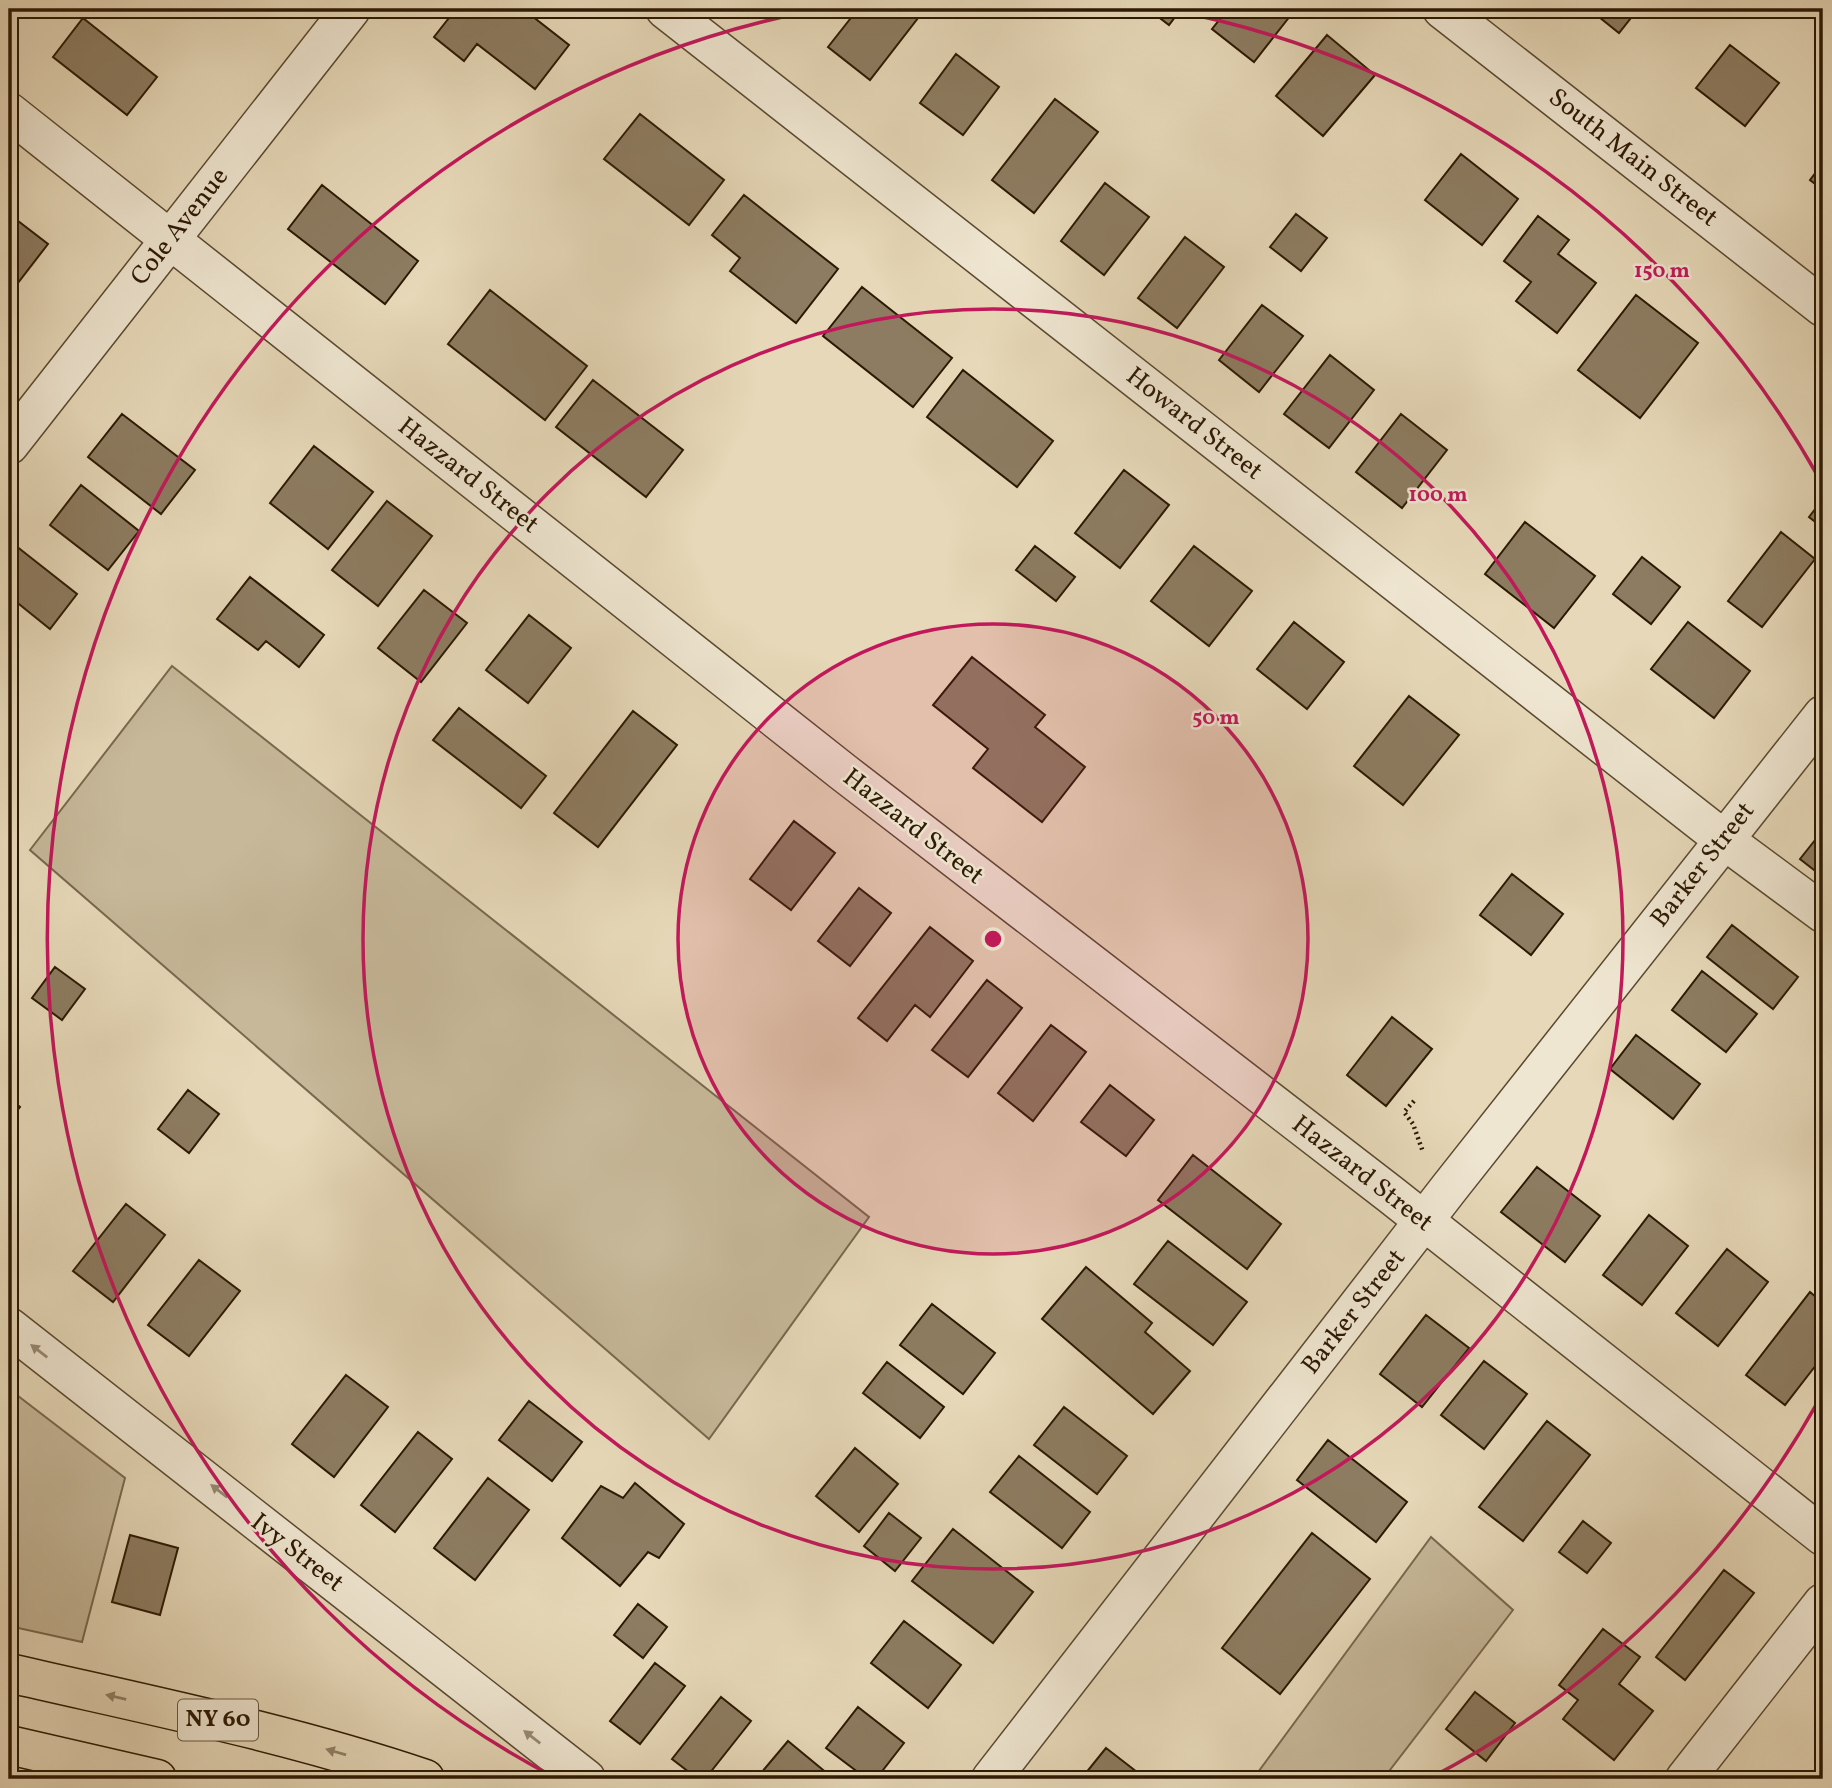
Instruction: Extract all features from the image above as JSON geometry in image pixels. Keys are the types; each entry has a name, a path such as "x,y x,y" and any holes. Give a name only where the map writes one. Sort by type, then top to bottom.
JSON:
{"highway":[{"name":"NY 60","path":"9,1673 244,1726 425,1779"},
{"path":"9,1745 157,1779"}],"street":[{"name":"Cole Avenue","path":"9,445 351,9"},
{"name":"Howard Street","path":"665,9 1723,839 1823,913"},
{"name":"South Main Street","path":"1443,9 1823,307"},
{"name":"Hazzard Street","path":"9,112 843,772 1424,1221 1823,1536"},
{"name":"Barker Street","path":"991,1779 1424,1221 1823,715"},
{"name":"Ivy Street","path":"9,1326 586,1779"},
{"path":"1685,1779 1823,1603"}],"path":[{"path":"1414,1101 1404,1112 1413,1124 1423,1152"}],"shaded area":[{"path":"172,666 869,1217 709,1439 30,850"},
{"path":"9,1389 125,1478 82,1642 9,1626"},
{"path":"1431,1537 1513,1610 1383,1779 1253,1779"}],"building":[{"path":"456,9 523,9 569,45 535,89 477,44 464,61 434,37"},
{"path":"858,9 925,9 870,80 828,47"},
{"path":"1148,9 1181,9 1169,25"},
{"path":"1228,9 1294,11 1254,62 1212,29"},
{"path":"1589,9 1638,9 1619,33"},
{"path":"83,18 157,77 127,115 53,57"},
{"path":"1327,35 1375,75 1323,136 1276,96"},
{"path":"1730,45 1779,83 1745,126 1696,88"},
{"path":"956,54 999,87 963,135 920,103"},
{"path":"1055,99 1098,132 1034,213 992,180"},
{"path":"640,114 724,180 689,225 604,159"},
{"path":"1461,154 1518,199 1482,245 1425,200"},
{"path":"1823,163 1823,190 1810,180"},
{"path":"1105,183 1149,217 1104,275 1061,241"},
{"path":"322,185 418,261 385,304 288,229"},
{"path":"744,195 838,269 796,323 730,271 740,258 712,235"},
{"path":"9,214 48,244 14,288 9,284"},
{"path":"1296,214 1327,238 1301,271 1270,247"},
{"path":"1538,216 1569,240 1558,254 1596,283 1557,333 1516,301 1531,282 1504,261"},
{"path":"1185,237 1224,267 1177,328 1138,298"},
{"path":"862,287 952,358 913,407 823,336"},
{"path":"490,290 587,366 545,420 448,344"},
{"path":"1636,295 1698,343 1640,418 1578,370"},
{"path":"1262,305 1303,336 1259,392 1219,360"},
{"path":"1330,355 1374,390 1329,448 1284,414"},
{"path":"963,370 1053,441 1017,487 927,417"},
{"path":"593,380 683,450 646,497 556,427"},
{"path":"122,414 195,470 161,514 88,457"},
{"path":"1401,414 1447,450 1402,508 1356,472"},
{"path":"314,446 373,492 328,549 270,503"},
{"path":"1124,470 1169,505 1120,568 1075,533"},
{"path":"81,485 139,531 108,570 50,525"},
{"path":"1823,499 1823,528 1809,517"},
{"path":"387,501 432,536 378,606 332,570"},
{"path":"1525,522 1595,576 1554,628 1485,574"},
{"path":"1781,532 1815,559 1762,627 1728,601"},
{"path":"11,542 77,594 50,629 9,596"},
{"path":"1035,546 1075,577 1056,601 1016,570"},
{"path":"1194,546 1252,591 1209,646 1151,601"},
{"path":"1642,557 1680,587 1651,624 1613,594"},
{"path":"250,577 324,635 299,667 266,641 258,650 217,619"},
{"path":"424,590 467,623 421,682 378,648"},
{"path":"529,615 571,648 528,703 486,670"},
{"path":"1294,622 1344,662 1307,709 1257,669"},
{"path":"1688,622 1750,671 1714,718 1651,669"},
{"path":"9,640 18,647 9,659"},
{"path":"972,657 1045,715 1035,727 1085,767 1042,822 973,768 988,749 933,705"},
{"path":"1409,696 1459,735 1403,805 1354,766"},
{"path":"459,708 546,776 521,808 433,740"},
{"path":"633,711 677,745 598,847 554,813"},
{"path":"794,821 835,853 791,910 750,879"},
{"path":"1823,830 1823,877 1800,859"},
{"path":"1512,874 1563,914 1531,955 1480,915"},
{"path":"859,888 891,913 850,966 818,941"},
{"path":"1732,925 1798,977 1773,1009 1707,957"},
{"path":"930,927 973,961 930,1017 915,1005 887,1041 858,1018"},
{"path":"55,967 85,989 62,1020 32,998"},
{"path":"1702,971 1757,1014 1726,1052 1672,1010"},
{"path":"987,980 1022,1008 968,1077 932,1050"},
{"path":"1392,1017 1432,1049 1386,1106 1347,1075"},
{"path":"1051,1025 1086,1052 1033,1121 998,1093"},
{"path":"1636,1035 1700,1084 1673,1119 1610,1069"},
{"path":"1110,1085 1154,1120 1126,1156 1081,1122"},
{"path":"188,1090 219,1114 189,1153 158,1129"},
{"path":"9,1098 20,1107 9,1121"},
{"path":"1193,1155 1281,1224 1247,1269 1158,1200"},
{"path":"1537,1167 1600,1216 1565,1262 1501,1212"},
{"path":"126,1204 165,1235 113,1302 73,1271"},
{"path":"1649,1215 1688,1246 1642,1305 1603,1275"},
{"path":"1168,1241 1247,1302 1213,1345 1134,1284"},
{"path":"1727,1249 1768,1282 1718,1346 1676,1313"},
{"path":"199,1260 240,1291 189,1356 148,1325"},
{"path":"1086,1267 1152,1323 1145,1332 1190,1371 1153,1414 1042,1319"},
{"path":"1810,1292 1823,1303 1823,1356 1785,1405 1746,1375"},
{"path":"932,1304 995,1353 963,1394 900,1345"},
{"path":"1426,1315 1469,1348 1422,1407 1380,1374"},
{"path":"1484,1361 1527,1394 1484,1449 1441,1415"},
{"path":"887,1362 944,1407 920,1438 863,1393"},
{"path":"346,1375 388,1407 334,1477 292,1444"},
{"path":"529,1401 582,1442 552,1481 499,1440"},
{"path":"1064,1407 1127,1456 1097,1494 1034,1445"},
{"path":"1547,1421 1590,1455 1523,1541 1479,1507"},
{"path":"418,1432 452,1459 395,1532 361,1505"},
{"path":"1328,1440 1407,1502 1376,1542 1297,1480"},
{"path":"855,1448 898,1484 859,1532 816,1496"},
{"path":"1019,1456 1090,1512 1062,1548 990,1492"},
{"path":"488,1478 529,1510 475,1580 434,1548"},
{"path":"635,1483 684,1524 659,1558 648,1552 620,1586 562,1538 601,1486 623,1498"},
{"path":"889,1513 921,1538 895,1571 864,1546"},
{"path":"1583,1521 1611,1543 1587,1573 1559,1552"},
{"path":"953,1529 1033,1592 993,1643 912,1581"},
{"path":"1312,1533 1370,1579 1280,1694 1222,1648"},
{"path":"130,1535 178,1548 160,1615 112,1602"},
{"path":"1724,1570 1754,1593 1685,1680 1656,1657"},
{"path":"638,1604 667,1627 643,1658 614,1635"},
{"path":"904,1621 961,1665 928,1708 871,1663"},
{"path":"1603,1629 1640,1657 1619,1684 1653,1711 1614,1760 1563,1719 1578,1700 1559,1685"},
{"path":"655,1663 685,1686 640,1744 610,1721"},
{"path":"1475,1692 1515,1723 1486,1761 1446,1729"},
{"path":"721,1697 751,1721 705,1779 698,1779 672,1759"},
{"path":"858,1707 904,1743 876,1779 867,1779 826,1748"},
{"path":"788,1741 834,1779 756,1779"},
{"path":"1106,1748 1146,1779 1081,1779"}]}
